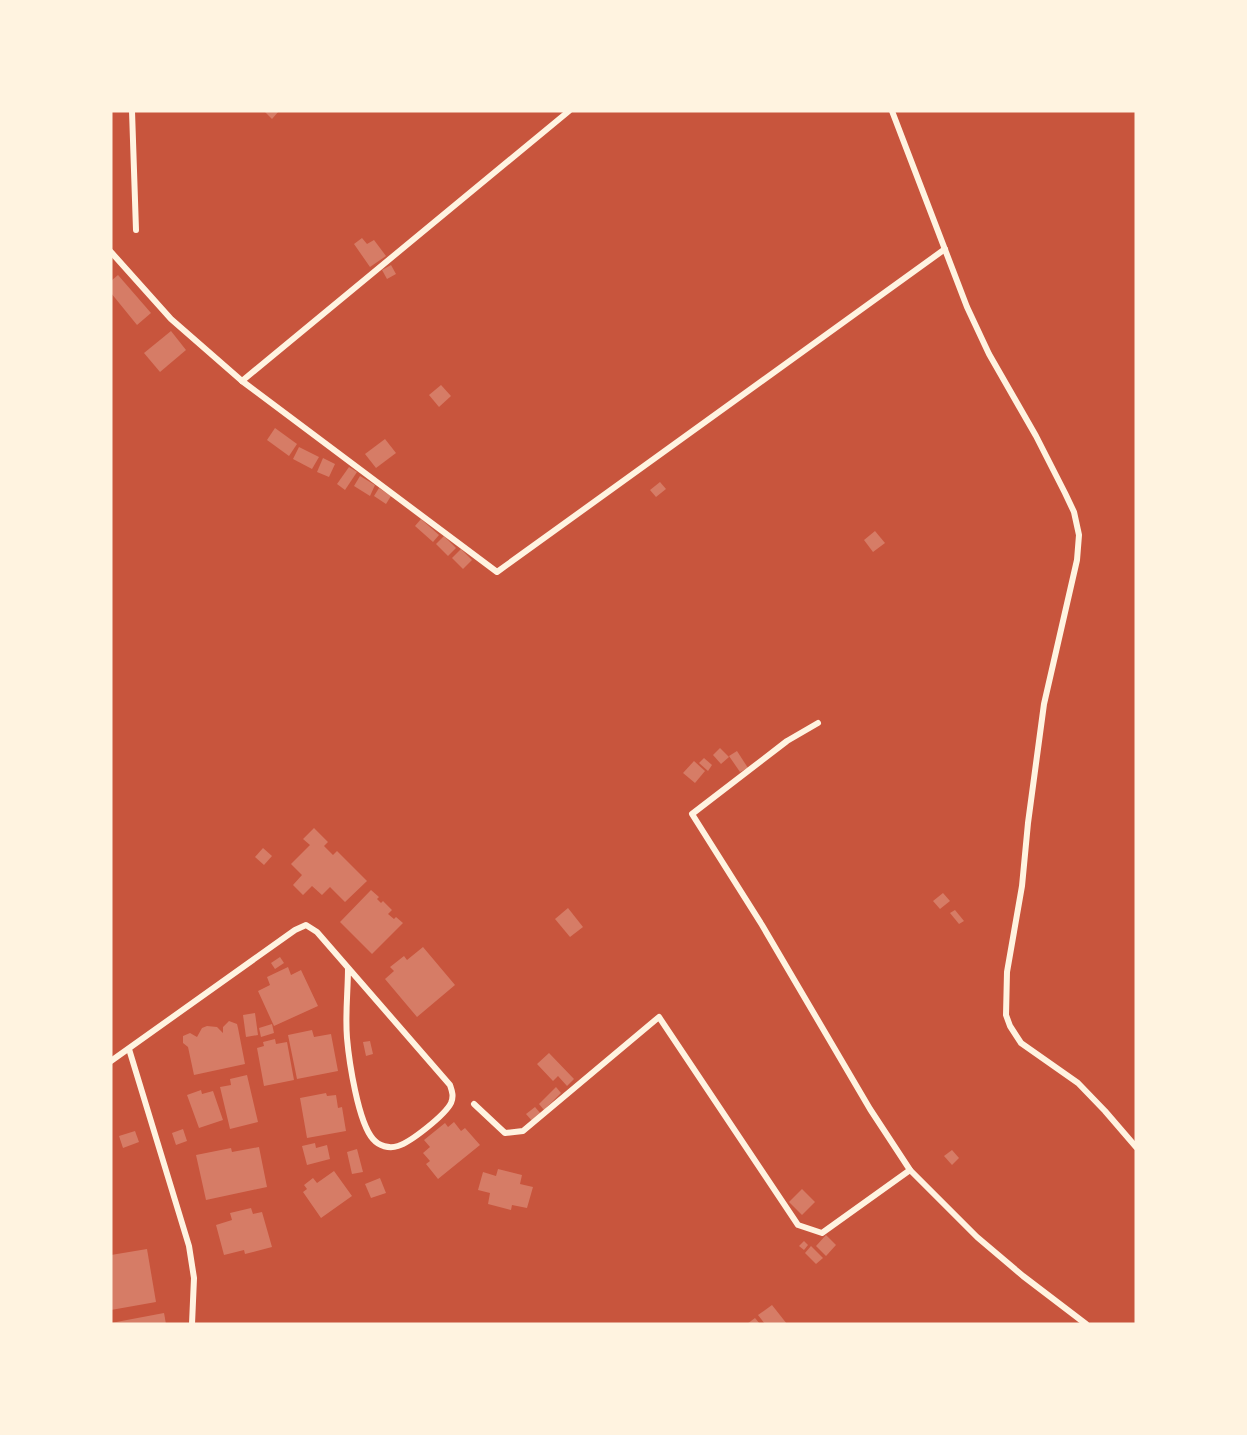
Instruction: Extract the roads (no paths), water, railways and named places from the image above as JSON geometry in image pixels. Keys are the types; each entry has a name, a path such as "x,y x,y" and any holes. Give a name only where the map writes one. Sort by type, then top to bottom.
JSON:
{"street":[{"path":"132,111 136,230"},
{"path":"243,381 570,111"},
{"path":"892,111 967,307 989,354 1036,436 1065,493 1074,512 1079,535 1077,560 1044,704 1022,886 1007,972 1006,1015 1021,1043 1078,1083 1136,1147"},
{"path":"111,252 171,319 243,381 496,572 945,249"},
{"path":"818,723 787,741 692,814 762,926 870,1109 910,1170 977,1237 1086,1324"},
{"path":"111,1061 306,925 314,929 446,1078 453,1094 451,1102 444,1111 398,1146 381,1146 373,1140 359,1110 347,1038 348,969"},
{"path":"474,1104 505,1133 523,1131 659,1017 798,1225 822,1233 910,1170"},
{"path":"129,1049 189,1246 194,1278 192,1324"}]}
